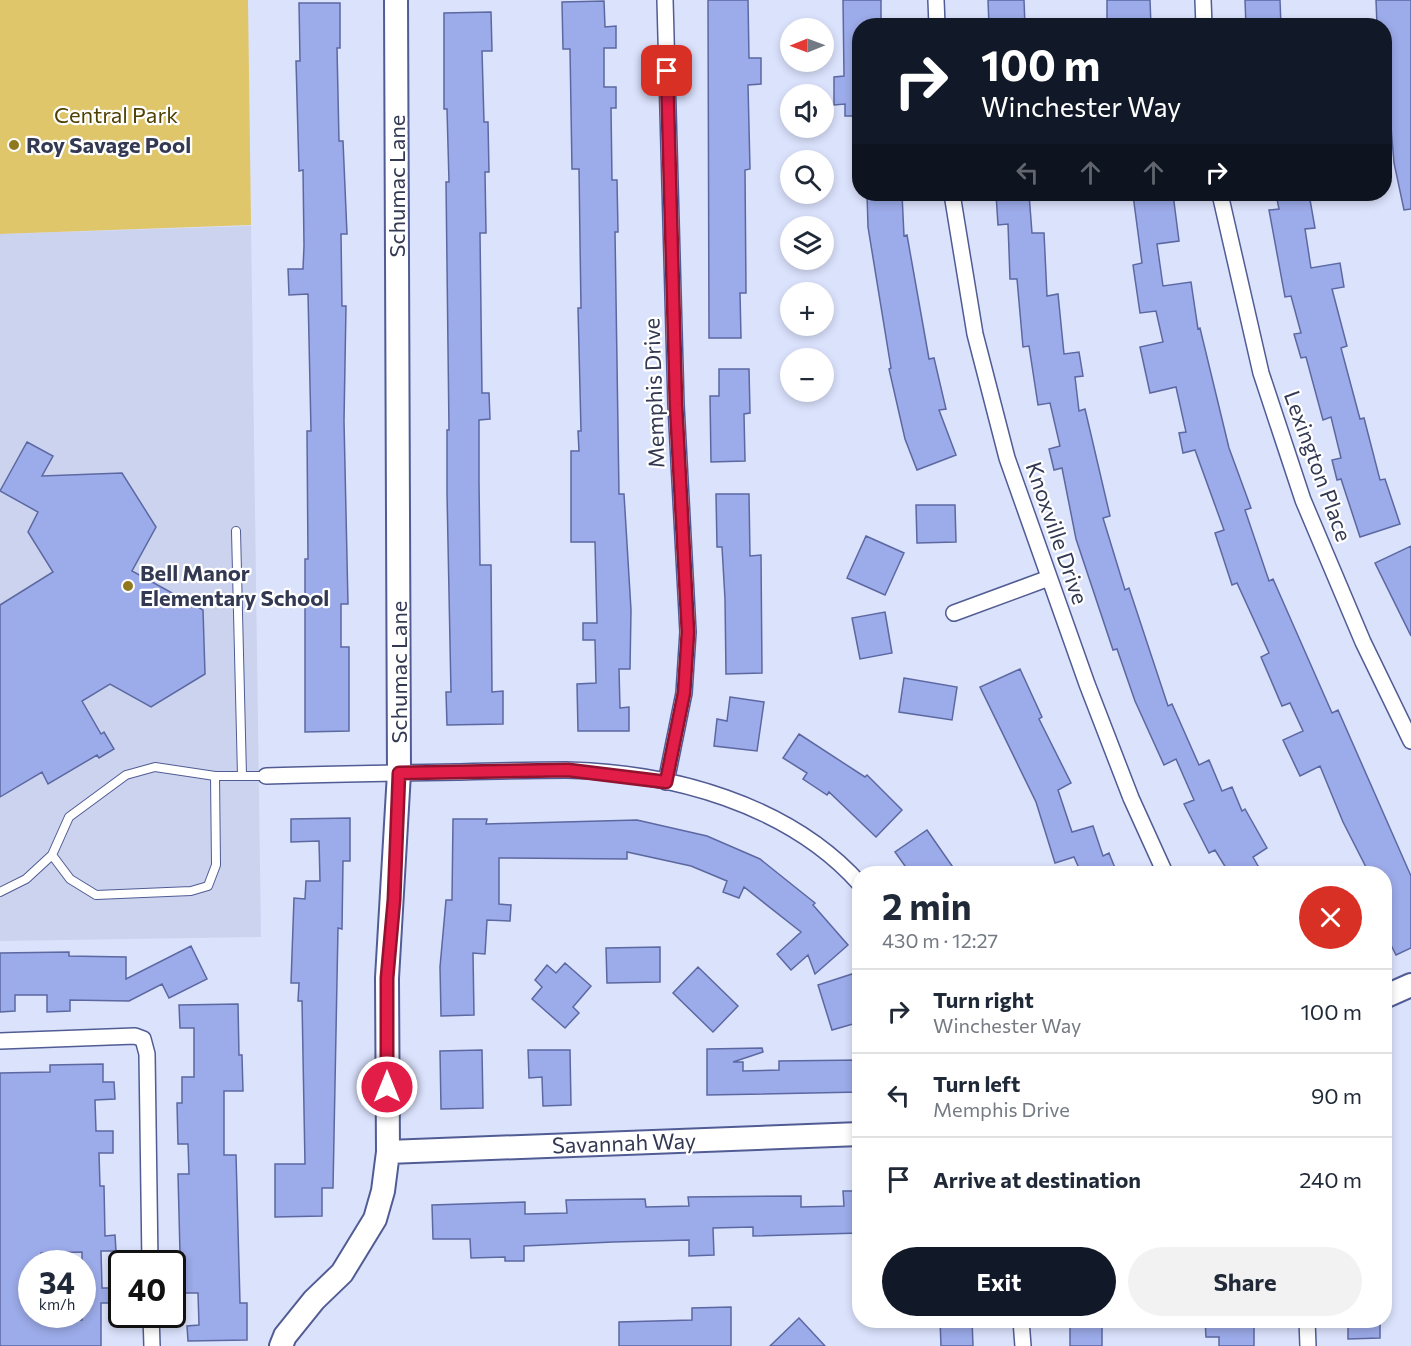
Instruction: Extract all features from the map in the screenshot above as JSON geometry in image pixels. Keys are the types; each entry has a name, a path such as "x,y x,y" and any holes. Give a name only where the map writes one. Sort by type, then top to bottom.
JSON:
{"street":[{"name":"Schumac Lane","path":"281,1346 285,1336 314,1300 342,1273 375,1219 383,1191 388,1152 387,978 394,900 399,773 396,0"},
{"name":"Memphis Drive","path":"665,0 676,405 688,632 684,693 666,782"},
{"path":"936,0 937,18"},
{"path":"1203,0 1204,18"},
{"name":"Knoxville Drive","path":"953,201 975,334 1007,458 1127,788 1162,866"},
{"name":"Lexington Place","path":"1222,201 1261,373 1303,500 1363,642 1411,741"},
{"path":"954,613 1049,578"},
{"path":"266,776 568,770 666,782 721,796 778,819 827,853 852,876"},
{"path":"1392,993 1411,985"},
{"path":"0,1041 135,1036 143,1039 147,1054 150,1250"},
{"name":"Savannah Way","path":"388,1152 852,1134"},
{"path":"151,1328 152,1346"},
{"path":"1022,1328 1023,1346"},
{"path":"1307,1328 1308,1346"}],"lane":[{"path":"237,531 242,776"},
{"path":"0,892 26,879 52,855 69,817 126,775 155,767 215,776 266,776"},
{"path":"52,855 70,879 96,895 191,891 208,886 216,865 215,776"}],"shaded area":[{"name":"Bell Manor Elementary School","path":"251,226 261,937 0,941 0,234"}],"green space":[{"name":"Central Park","path":"0,0 248,0 251,225 0,234"}],"building":[{"path":"708,0 748,0 749,58 761,58 761,84 748,85 750,169 745,170 746,293 740,293 741,338 709,338"},
{"path":"843,0 881,0 881,18 852,18 852,116 845,116 845,104 834,105 834,77 844,76"},
{"path":"988,0 1024,0 1025,18 989,18"},
{"path":"1107,0 1150,0 1151,18 1107,18"},
{"path":"1245,0 1280,0 1281,18 1246,18"},
{"path":"1376,0 1411,0 1411,209 1404,210 1394,163 1392,18 1377,18"},
{"path":"604,1 605,27 616,26 616,48 604,48 604,87 616,87 616,108 611,108 612,180 617,180 618,232 615,232 619,494 624,494 631,610 630,669 619,669 620,708 629,707 629,731 578,731 577,684 596,683 595,640 583,640 583,623 597,623 595,542 571,542 571,451 579,451 578,431 581,431 578,308 581,308 579,169 572,169 570,49 563,49 562,2"},
{"path":"299,3 340,3 340,48 337,48 339,141 343,141 347,234 341,234 342,306 346,306 344,421 348,604 341,604 341,647 349,647 349,731 305,732 305,559 308,559 307,431 311,431 308,294 289,295 288,269 303,269 304,246 303,170 299,171 296,61 300,61"},
{"path":"491,12 492,51 482,51 484,122 488,122 489,172 485,172 486,233 480,233 482,393 489,393 490,419 479,420 480,565 491,565 492,692 503,691 503,724 447,725 446,692 451,692 447,493 447,430 449,430 446,182 449,182 447,109 444,109 444,13"},
{"path":"867,201 902,201 904,236 907,235 929,359 934,358 946,409 939,410 956,455 917,470 905,439 889,369 891,368 868,227"},
{"path":"996,201 1030,201 1032,233 1044,233 1047,296 1058,294 1064,354 1079,352 1083,376 1075,377 1079,411 1085,409 1110,516 1103,518 1125,590 1129,588 1168,706 1172,704 1199,765 1209,760 1222,791 1232,787 1242,811 1245,809 1267,848 1253,857 1258,866 1225,866 1215,850 1209,853 1184,804 1194,800 1176,759 1164,765 1135,701 1117,649 1113,650 1076,539 1062,468 1054,470 1049,449 1060,446 1050,403 1038,405 1029,346 1023,347 1017,279 1010,279 1008,224 998,225"},
{"path":"1134,201 1174,201 1179,241 1157,244 1163,286 1191,282 1198,329 1200,328 1229,448 1251,508 1245,510 1269,581 1273,579 1332,713 1338,710 1411,876 1411,948 1396,955 1392,947 1392,866 1365,866 1343,822 1320,766 1300,776 1283,740 1303,731 1290,703 1282,706 1261,657 1269,653 1237,583 1232,585 1215,533 1224,530 1195,450 1183,453 1179,433 1186,432 1176,387 1150,393 1140,347 1163,342 1156,311 1140,313 1133,265 1142,263"},
{"path":"1277,201 1310,201 1315,228 1305,229 1311,268 1340,263 1344,287 1332,289 1347,346 1341,348 1360,419 1364,418 1380,480 1385,479 1400,524 1360,537 1341,479 1337,480 1332,460 1341,458 1331,417 1323,420 1306,357 1301,358 1294,334 1301,333 1291,296 1285,297 1269,210 1279,209"},
{"path":"719,369 749,369 750,413 744,414 745,461 711,462 710,396 719,396"},
{"path":"27,442 53,456 42,476 122,473 156,527 132,571 203,610 205,674 151,707 110,684 82,701 101,734 104,732 114,749 99,758 97,755 48,784 42,772 0,797 0,605 53,572 28,532 38,512 0,491"},
{"path":"716,494 749,494 750,556 761,555 762,673 726,674 725,599 722,547 717,547"},
{"path":"916,505 955,505 956,542 917,543"},
{"path":"866,536 904,553 885,595 847,578"},
{"path":"1411,546 1411,636 1375,563"},
{"path":"885,612 892,653 860,659 852,618"},
{"path":"1020,669 1042,717 1039,719 1071,783 1058,790 1072,832 1093,826 1103,856 1109,853 1114,866 1078,866 1074,857 1055,863 1036,802 980,687"},
{"path":"904,678 957,687 952,720 899,712"},
{"path":"730,697 764,702 757,751 714,746 717,719 727,721"},
{"path":"799,734 865,777 867,775 902,810 876,837 829,792 827,795 803,779 807,773 783,758"},
{"path":"350,818 350,861 343,861 342,929 338,928 333,1188 322,1188 322,1216 275,1217 275,1164 305,1164 302,1001 298,1001 299,983 291,983 294,898 305,899 306,881 320,881 319,841 291,842 291,819"},
{"path":"453,819 487,819 486,824 637,820 707,836 760,859 815,903 813,905 848,945 815,974 808,955 791,970 777,954 801,932 744,887 739,898 723,892 727,881 691,866 627,852 627,859 499,858 499,904 511,905 510,921 487,920 485,954 473,953 474,1015 441,1016 440,967 446,900 452,900"},
{"path":"927,830 952,866 905,866 895,852"},
{"path":"191,946 207,979 169,998 162,984 129,1001 70,1000 70,1011 47,1012 47,995 15,995 15,1011 0,1012 0,953 69,952 69,956 126,957 126,979"},
{"path":"660,947 660,982 607,983 606,948"},
{"path":"565,963 591,986 573,1007 579,1013 565,1028 532,999 542,987 535,980 547,965 556,973"},
{"path":"698,967 738,1006 713,1032 673,993"},
{"path":"852,974 852,1024 832,1030 818,985"},
{"path":"238,1004 239,1055 242,1055 243,1091 224,1091 224,1155 236,1155 240,1303 247,1303 247,1340 188,1341 187,1326 199,1325 198,1293 186,1293 186,1250 180,1250 178,1174 189,1174 188,1144 178,1144 177,1103 182,1103 182,1077 194,1077 194,1028 180,1028 179,1005"},
{"path":"762,1048 763,1052 733,1062 743,1062 743,1071 779,1070 779,1061 852,1060 852,1092 707,1095 707,1049"},
{"path":"482,1050 483,1108 441,1109 440,1051"},
{"path":"528,1050 570,1050 571,1105 543,1106 542,1077 529,1078"},
{"path":"103,1064 103,1082 114,1082 115,1099 95,1100 96,1131 113,1131 113,1153 99,1153 100,1186 104,1186 105,1236 115,1235 116,1250 101,1251 102,1288 108,1288 108,1303 101,1303 101,1346 0,1346 0,1073 50,1072 50,1065"},
{"path":"843,1191 852,1191 852,1233 753,1236 753,1227 713,1228 714,1255 689,1256 689,1240 613,1242 524,1246 524,1261 505,1261 505,1257 471,1258 470,1239 433,1239 432,1205 525,1202 525,1214 567,1213 566,1200 645,1199 646,1207 689,1206 688,1197 801,1196 801,1207 844,1206"},
{"path":"731,1307 731,1346 619,1346 619,1322 692,1320 692,1308"},
{"path":"799,1318 825,1346 770,1346"},
{"path":"940,1328 972,1328 973,1346 941,1346"},
{"path":"1070,1328 1102,1328 1102,1346 1070,1346"},
{"path":"1205,1328 1254,1328 1254,1346 1219,1346 1219,1337 1206,1337"},
{"path":"1348,1328 1380,1328 1380,1338 1348,1339"}],"place":[{"name":"Roy Savage Pool","path":"14,145"},
{"name":"Bell Manor Elementary School","path":"128,586"}],"route":[{"path":"387,1087 387,978 394,900 399,773 568,770 666,782 684,693 688,632 676,405 667,71"}]}
